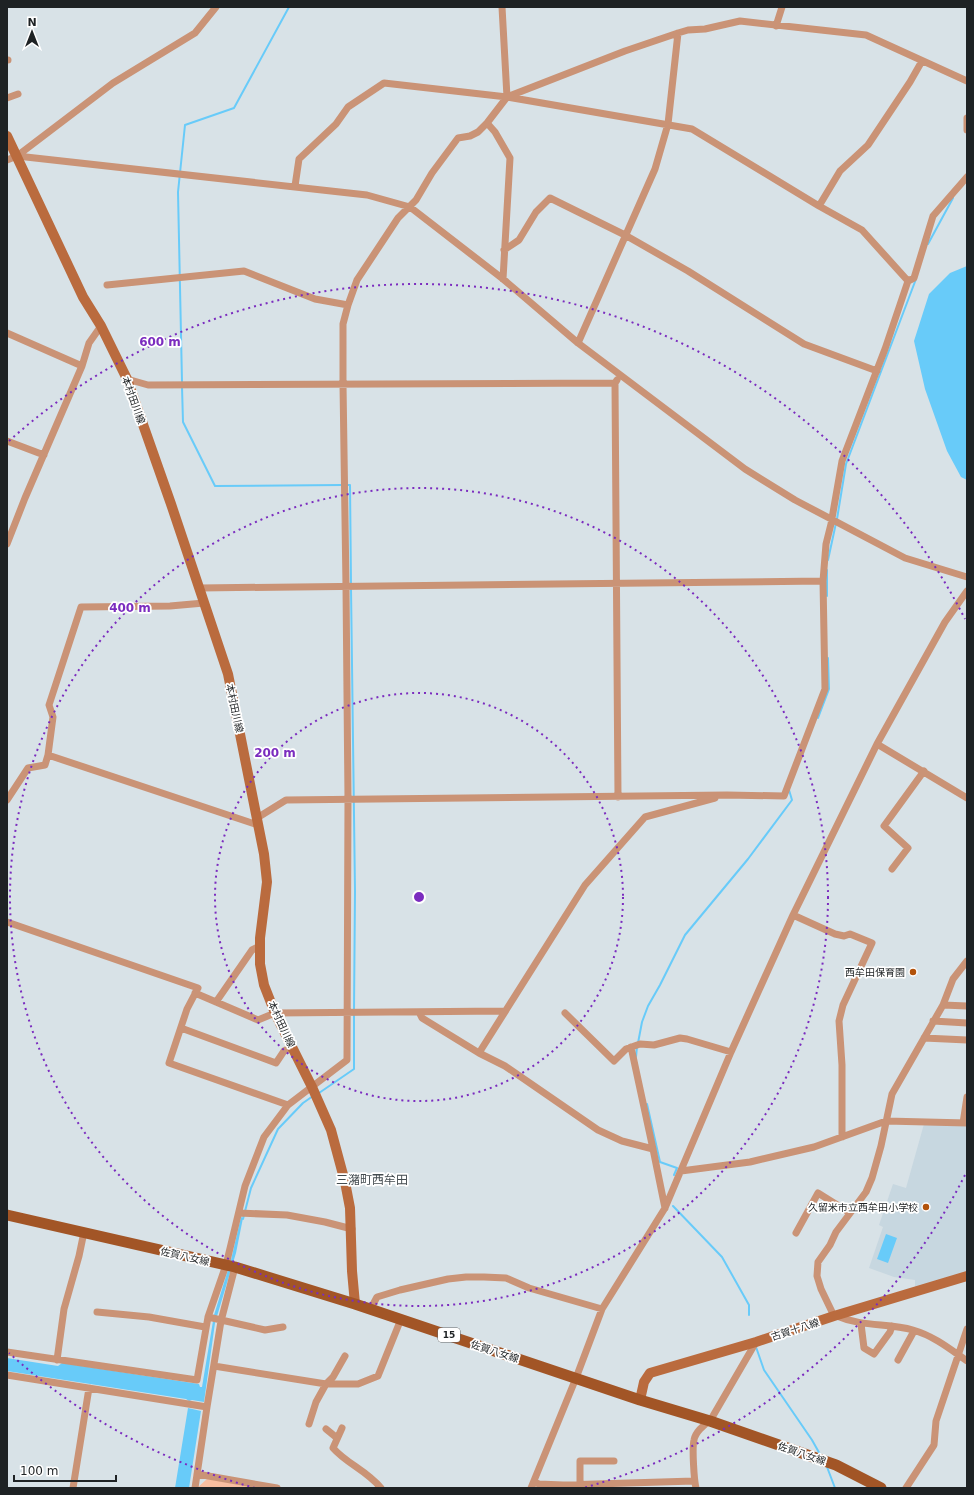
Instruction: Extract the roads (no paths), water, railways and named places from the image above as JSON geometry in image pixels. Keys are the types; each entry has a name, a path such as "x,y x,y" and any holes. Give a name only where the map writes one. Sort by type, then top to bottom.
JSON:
{"main road":[{"name":"本村田川線","path":"7,136 83,297 101,326 127,379 200,588 228,674 264,854 266,882 260,946 260,964 264,985 275,1013 312,1087 331,1130 345,1182 350,1208 352,1229 352,1271 356,1304"},
{"name":"佐賀八女線","path":"7,1214 231,1266 356,1304 370,1310 401,1319 640,1400 710,1421 836,1465 881,1488"},
{"name":"古賀十八線","path":"640,1400 644,1382 650,1373 756,1342 967,1276"}],"street":[{"path":"7,160 17,156 113,83 195,33 216,7"},
{"path":"502,7 507,97"},
{"path":"776,26 782,7"},
{"path":"195,1488 239,1212 245,1186 264,1137 288,1105 347,1060 348,800 343,324 357,280 398,218 410,208 416,200 432,173 458,138 470,136 478,132 507,97 625,51 678,33 688,30 705,29 740,21 866,35 967,81"},
{"path":"578,343 655,169 668,124 678,33"},
{"path":"819,206 840,171 868,146 922,61"},
{"path":"295,186 299,159 336,124 348,107 384,83 507,97 692,129 819,206 862,230 908,281"},
{"path":"7,98 18,94"},
{"path":"967,118 967,130"},
{"path":"487,123 495,132 510,158 503,279"},
{"path":"17,156 367,195 410,208 503,279 578,343 745,469 795,500 905,558 967,577"},
{"path":"48,756 257,821 286,800 727,795 784,796 825,689 823,581 826,544 842,461 877,371 908,281 914,278 933,216 967,177"},
{"path":"504,250 519,240 536,212 550,198 625,235 688,271 804,344 877,371"},
{"path":"107,285 244,271 315,298 348,305"},
{"path":"7,544 82,366 89,343 101,326"},
{"path":"7,333 82,366"},
{"path":"618,797 615,383 621,376"},
{"path":"127,379 148,385 615,383"},
{"path":"7,441 44,455"},
{"path":"200,588 823,581"},
{"path":"756,1342 710,1421 703,1425 694,1440 695,1485 532,1485 602,1310 665,1208 731,1052 793,915 877,744 945,622 967,591"},
{"path":"7,800 28,768 45,765 48,756 53,718 49,705 81,606 170,606 204,603"},
{"path":"877,744 967,798"},
{"path":"892,869 908,848 884,826 924,771"},
{"path":"479,1053 585,885 645,817 727,795"},
{"path":"793,915 835,934 844,936 850,934 872,943 843,1004 839,1021 842,1071 842,1137"},
{"path":"7,922 198,988 186,1009 169,1063 288,1105"},
{"path":"216,1002 252,950 260,946"},
{"path":"967,961 954,980 943,1005 892,1094 882,1146 872,1178 866,1192 836,1232 830,1245 818,1262 817,1276 821,1289 836,1316 861,1324 892,1326 932,1337 967,1360"},
{"path":"195,993 258,1020 275,1013 505,1011"},
{"path":"943,1005 967,1006"},
{"path":"418,1012 422,1018 479,1053 505,1066 598,1130 622,1141 653,1149"},
{"path":"565,1013 614,1061 626,1049 631,1047 640,1044 668,1042 680,1038 687,1038 731,1052"},
{"path":"934,1021 967,1023"},
{"path":"181,1028 276,1063 284,1051 292,1047"},
{"path":"924,1038 967,1040"},
{"path":"631,1047 665,1208"},
{"path":"681,1171 750,1162 814,1147 886,1121 965,1123 967,1097"},
{"path":"796,1233 818,1194 850,1213"},
{"path":"239,1212 287,1215 352,1229"},
{"path":"57,1360 64,1309 84,1232"},
{"path":"7,1352 197,1380 205,1327 231,1266"},
{"path":"370,1310 377,1297 400,1290 466,1277 506,1278 529,1288 602,1310"},
{"path":"97,1312 149,1317 205,1327"},
{"path":"208,1317 265,1330 283,1327"},
{"path":"214,1366 326,1384 358,1384 378,1376 401,1319"},
{"path":"861,1324 864,1348 874,1354 890,1332 892,1326"},
{"path":"906,1488 934,1446 936,1422 967,1328"},
{"path":"898,1360 914,1331"},
{"path":"309,1424 316,1402 345,1356"},
{"path":"7,1375 207,1407"},
{"path":"73,1488 89,1388"},
{"path":"342,1428 333,1448 338,1454 372,1478 380,1488"},
{"path":"326,1429 337,1438"},
{"path":"580,1484 580,1462 614,1461"},
{"path":"197,1474 277,1488"}],"water":[{"path":"967,266 967,480 961,477 947,451 925,389 914,341 929,294 950,273"},
{"path":"241,1217 243,1218 236,1253 215,1323 204,1402 189,1401 186,1399 7,1371 7,1358 58,1366 62,1363 199,1384 200,1387 202,1387 214,1315 231,1260"},
{"path":"886,1234 897,1238 888,1263 877,1259"},
{"path":"188,1408 201,1411 189,1488 175,1488"}],"waterway":[{"path":"182,382 178,192 185,125 234,108 289,7"},
{"path":"928,244 953,198"},
{"path":"837,519 846,464 916,279"},
{"path":"182,387 183,422 215,486 342,485"},
{"path":"347,485 350,485 351,584"},
{"path":"828,560 836,523"},
{"path":"827,570 827,596"},
{"path":"351,588 355,891 354,1010"},
{"path":"818,718 829,689 828,658"},
{"path":"638,1043 642,1022 648,1006 685,935 748,859 792,800 789,790"},
{"path":"319,1093 354,1069 354,1014"},
{"path":"636,1057 637,1047"},
{"path":"243,1219 251,1188 278,1129 303,1103 313,1096"},
{"path":"647,1104 660,1162 677,1168 674,1175"},
{"path":"673,1206 722,1257 749,1305 749,1315"},
{"path":"756,1347 764,1370 812,1440 821,1456"},
{"path":"827,1467 835,1488"}],"place":[{"name":"西牟田保育園","path":"913,972"},
{"name":"久留米市立西牟田小学校","path":"926,1207"}],"district":[{"name":"三潴町西牟田","path":"372,1180"}]}
